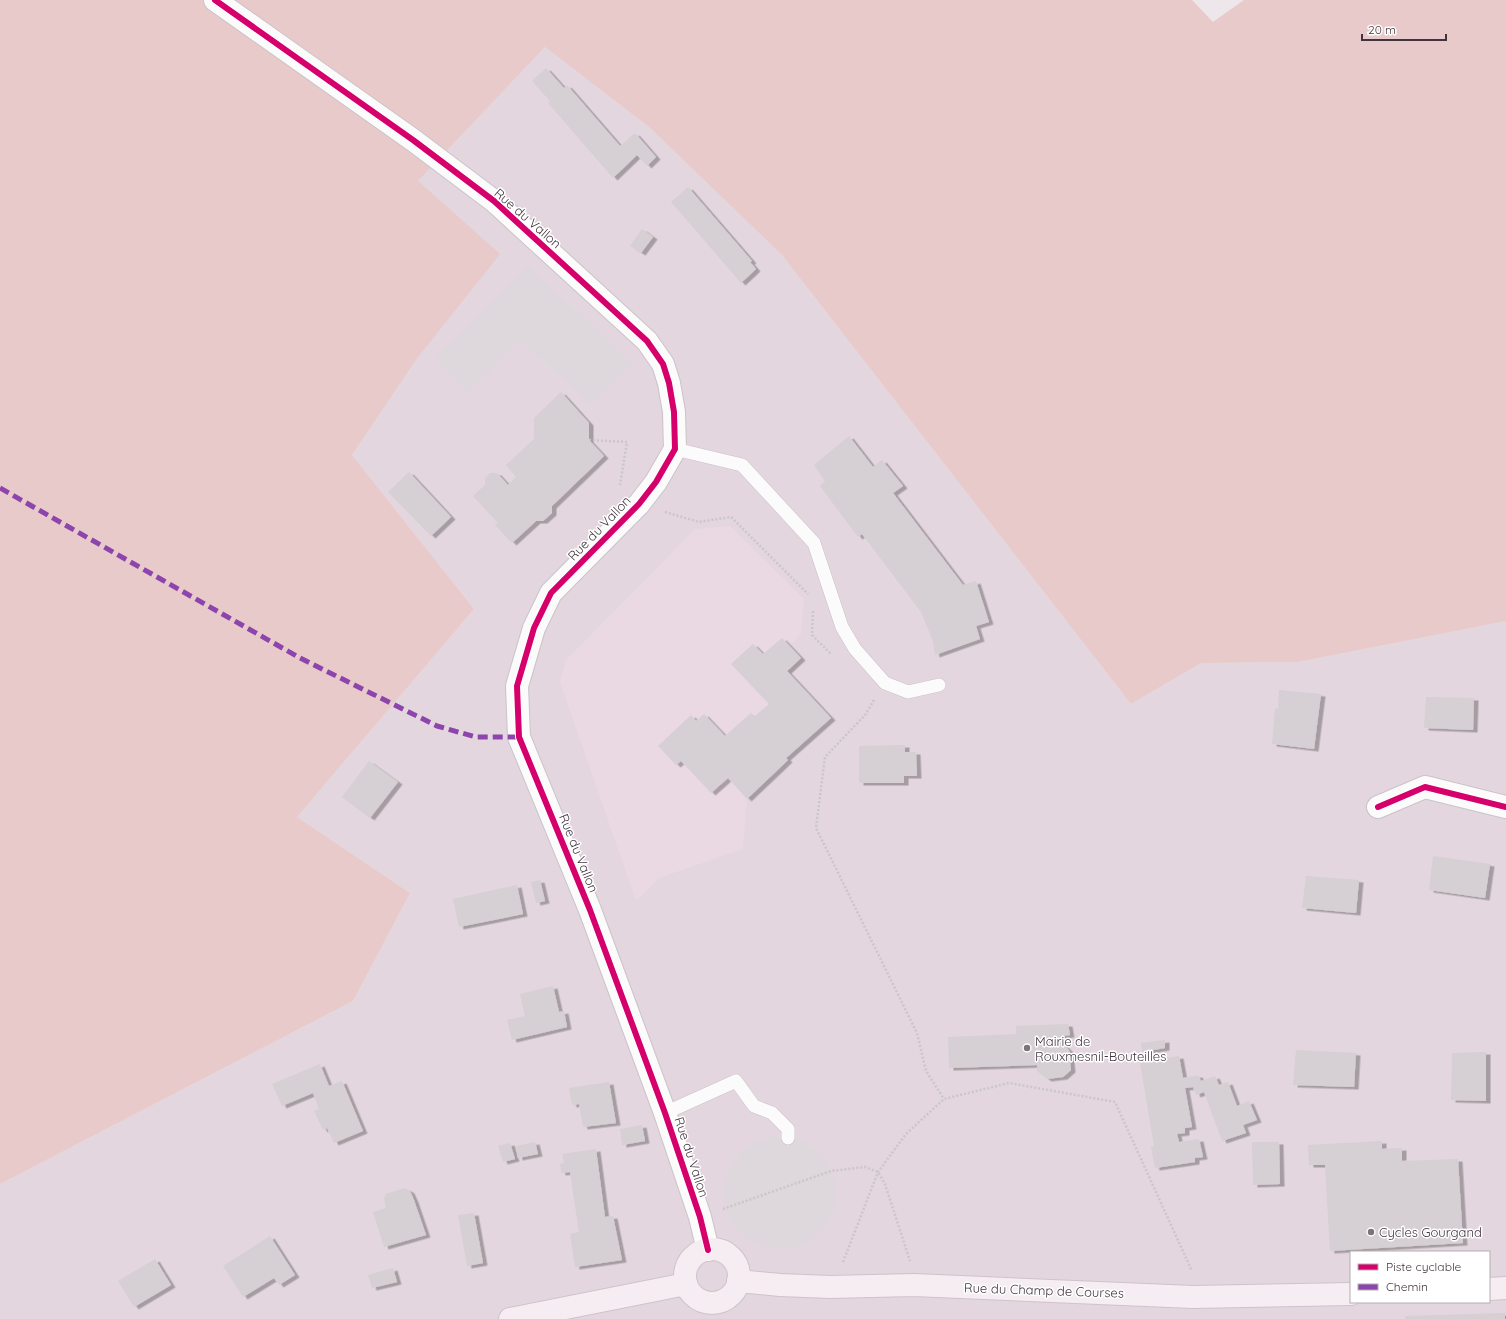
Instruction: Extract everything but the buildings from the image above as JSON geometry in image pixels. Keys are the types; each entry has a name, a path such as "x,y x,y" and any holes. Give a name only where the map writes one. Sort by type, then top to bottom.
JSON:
{"main road":[{"path":"708,1250 725,1253 731,1258 738,1273 738,1281 729,1296 722,1301 713,1303 696,1298 690,1292 686,1284 685,1275 687,1266 699,1252 708,1250"},
{"name":"Rue du Champ de Courses","path":"738,1281 780,1285 914,1285 1193,1297 1350,1294"},
{"path":"522,1317 686,1284"},
{"path":"1490,1289 1506,1288"}],"street":[{"name":"Rue du Vallon","path":"215,0 413,140 494,201 647,341 663,364 669,383 674,412 675,449 656,482 639,504 552,593 534,628 517,686 519,737 590,910 665,1113 700,1217 708,1250"},
{"path":"1378,807 1425,787 1506,807"}],"lane":[{"path":"675,449 742,465 814,543 842,627 855,649 885,683 908,692 939,685"},
{"path":"665,1113 736,1081 754,1106 772,1113 788,1129 788,1138"}],"path":[{"path":"589,440 627,442 620,487 639,504 699,522 731,517 813,600"},
{"path":"813,607 812,634 833,656"},
{"path":"885,683 866,714 825,757 816,828 917,1033 926,1071 944,1099"},
{"path":"849,1286 842,1264 878,1172 906,1134 944,1099 1009,1083 1115,1102 1195,1278 1193,1297"},
{"path":"700,1217 831,1171 865,1167 878,1172 885,1184 912,1266 914,1285"}],"shaded area":[{"path":"0,0 1192,0 1213,22 1244,0 1506,0 1506,621 1298,662 1201,663 1131,704 782,255 649,127 545,47 418,181 500,254 418,357 352,455 474,609 297,817 410,893 353,1001 0,1184"},
{"path":"545,47 649,127 782,255 1131,704 1201,663 1298,662 1506,621 1506,1319 0,1319 0,1184 353,1001 410,893 297,817 474,609 352,455 418,357 418,181"},
{"path":"528,266 632,363 592,405 521,340 468,392 435,357"},
{"path":"730,526 804,599 801,634 789,646 801,658 787,671 831,718 786,758 788,760 747,799 743,849 659,878 636,901 560,682 566,660 695,529"},
{"path":"780,1137 801,1141 820,1153 832,1172 836,1193 832,1214 820,1233 801,1245 780,1249 759,1245 740,1233 728,1214 724,1193 728,1172 740,1153 759,1141"}],"marked path":[{"path":"0,488 300,658 437,726 476,737 519,737"}],"cycle path":[{"path":"215,0 413,140 494,201 647,341 663,364 669,383 674,412 675,449 656,482 639,504 551,593 534,628 517,686 519,737 590,910 665,1113 700,1217 708,1250"},
{"path":"1378,807 1425,787 1506,807"}],"place":[{"name":"Mairie de Rouxmesnil-Bouteilles","path":"1027,1048"},
{"name":"Cycles Gourgand","path":"1371,1232"}]}
